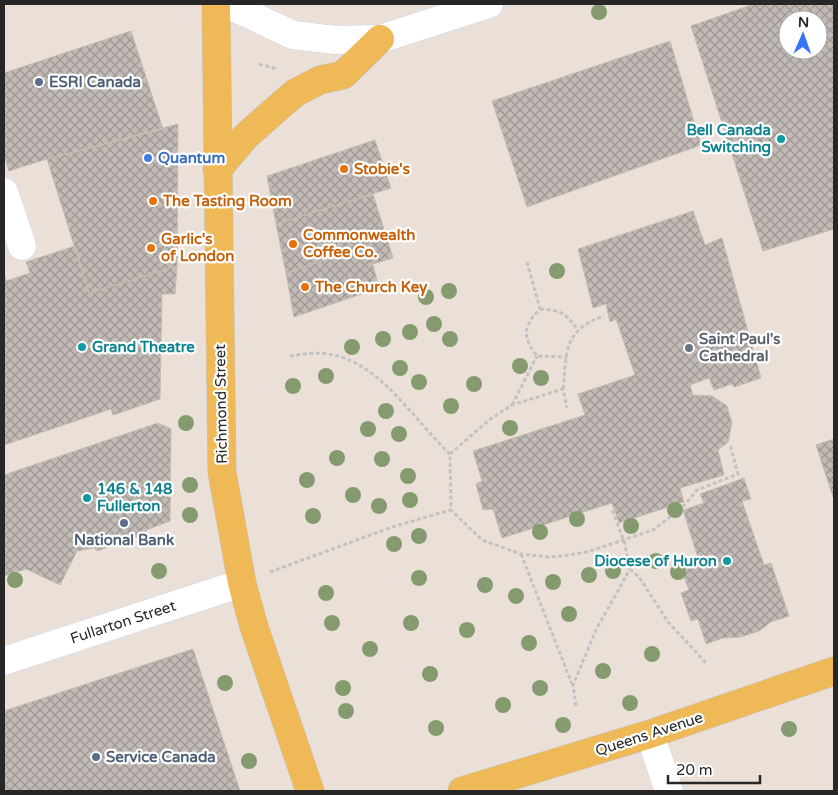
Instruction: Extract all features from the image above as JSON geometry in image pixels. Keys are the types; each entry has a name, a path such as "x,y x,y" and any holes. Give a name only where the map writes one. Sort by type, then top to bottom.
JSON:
{"main road":[{"name":"Richmond Street","path":"216,4 222,472 242,583 254,627 310,791"},
{"path":"217,170 246,136 295,93 320,80 343,75 380,39"},
{"name":"Queens Avenue","path":"462,791 508,785 834,671"}],"street":[{"path":"227,4 293,35 335,40 380,39 489,4"},
{"path":"4,192 22,246"},
{"name":"Fullarton Street","path":"4,661 242,583"},
{"path":"650,734 669,791"}],"path":[{"path":"259,64 276,69"},
{"path":"527,262 540,309"},
{"path":"540,309 560,312 577,329"},
{"path":"537,356 529,344 526,331 531,318 540,309"},
{"path":"567,408 564,389 571,339 577,329 590,321 604,316"},
{"path":"290,356 310,353 328,354 348,359 383,381 450,454 451,510 482,540 521,554 547,557 588,552 653,530 682,508 697,490 738,474 730,444"},
{"path":"537,356 567,357"},
{"path":"512,405 537,356"},
{"path":"450,454 489,420 512,405 564,389"},
{"path":"242,583 392,527 451,510"},
{"path":"612,510 624,540 630,569 639,577 668,622 707,664"},
{"path":"521,554 573,684 576,706"},
{"path":"573,684 596,630 630,569"}],"building":[{"name":"Bell Canada Switching","path":"754,4 834,4 834,229 763,251 691,26"},
{"path":"131,31 163,129 47,159 9,171 4,155 4,73"},
{"path":"670,41 701,145 527,207 492,101"},
{"path":"178,124 177,266 89,293 47,159"},
{"path":"375,140 391,188 276,224 267,176"},
{"path":"373,194 393,258 373,264 368,245 286,273 276,224"},
{"name":"Saint Paul's Cathedral","path":"693,211 705,245 722,238 761,378 734,387 732,384 714,390 709,378 690,385 693,395 712,396 727,406 732,423 728,442 718,450 724,475 680,488 684,502 619,523 612,503 502,538 493,509 483,510 476,484 482,481 473,451 585,415 578,394 635,375 616,319 610,322 606,304 593,308 578,249"},
{"path":"368,245 379,288 294,317 286,273"},
{"name":"Grand Theatre","path":"75,246 89,293 177,266 175,294 162,294 160,399 113,415 111,409 4,445 4,276 6,281 30,273 26,262"},
{"name":"146 & 148 Fullerton","path":"158,423 171,429 170,521 146,530 146,534 97,551 94,548 77,551 60,585 26,569 4,576 4,475"},
{"path":"834,439 834,500 816,445"},
{"name":"Diocese of Huron","path":"744,478 751,499 742,501 764,565 771,563 789,616 771,622 759,631 740,637 723,638 706,644 698,619 691,621 681,593 689,590 679,564 698,558 683,510 704,503 700,494"},
{"path":"193,649 240,791 4,791 4,711"}],"place":[{"name":"ESRI Canada","path":"39,82"},
{"name":"Bell Canada Switching","path":"781,139"},
{"name":"Quantum","path":"148,158"},
{"name":"Stobie's","path":"344,169"},
{"name":"The Tasting Room","path":"153,201"},
{"name":"Commonwealth Coffee Co.","path":"293,244"},
{"name":"Garlic's of London","path":"151,248"},
{"name":"The Church Key","path":"305,287"},
{"name":"Grand Theatre","path":"82,347"},
{"name":"Saint Paul's Cathedral","path":"689,348"},
{"name":"146 & 148 Fullerton","path":"87,498"},
{"name":"National Bank","path":"124,523"},
{"name":"Diocese of Huron","path":"727,561"},
{"name":"Service Canada","path":"96,757"}]}
